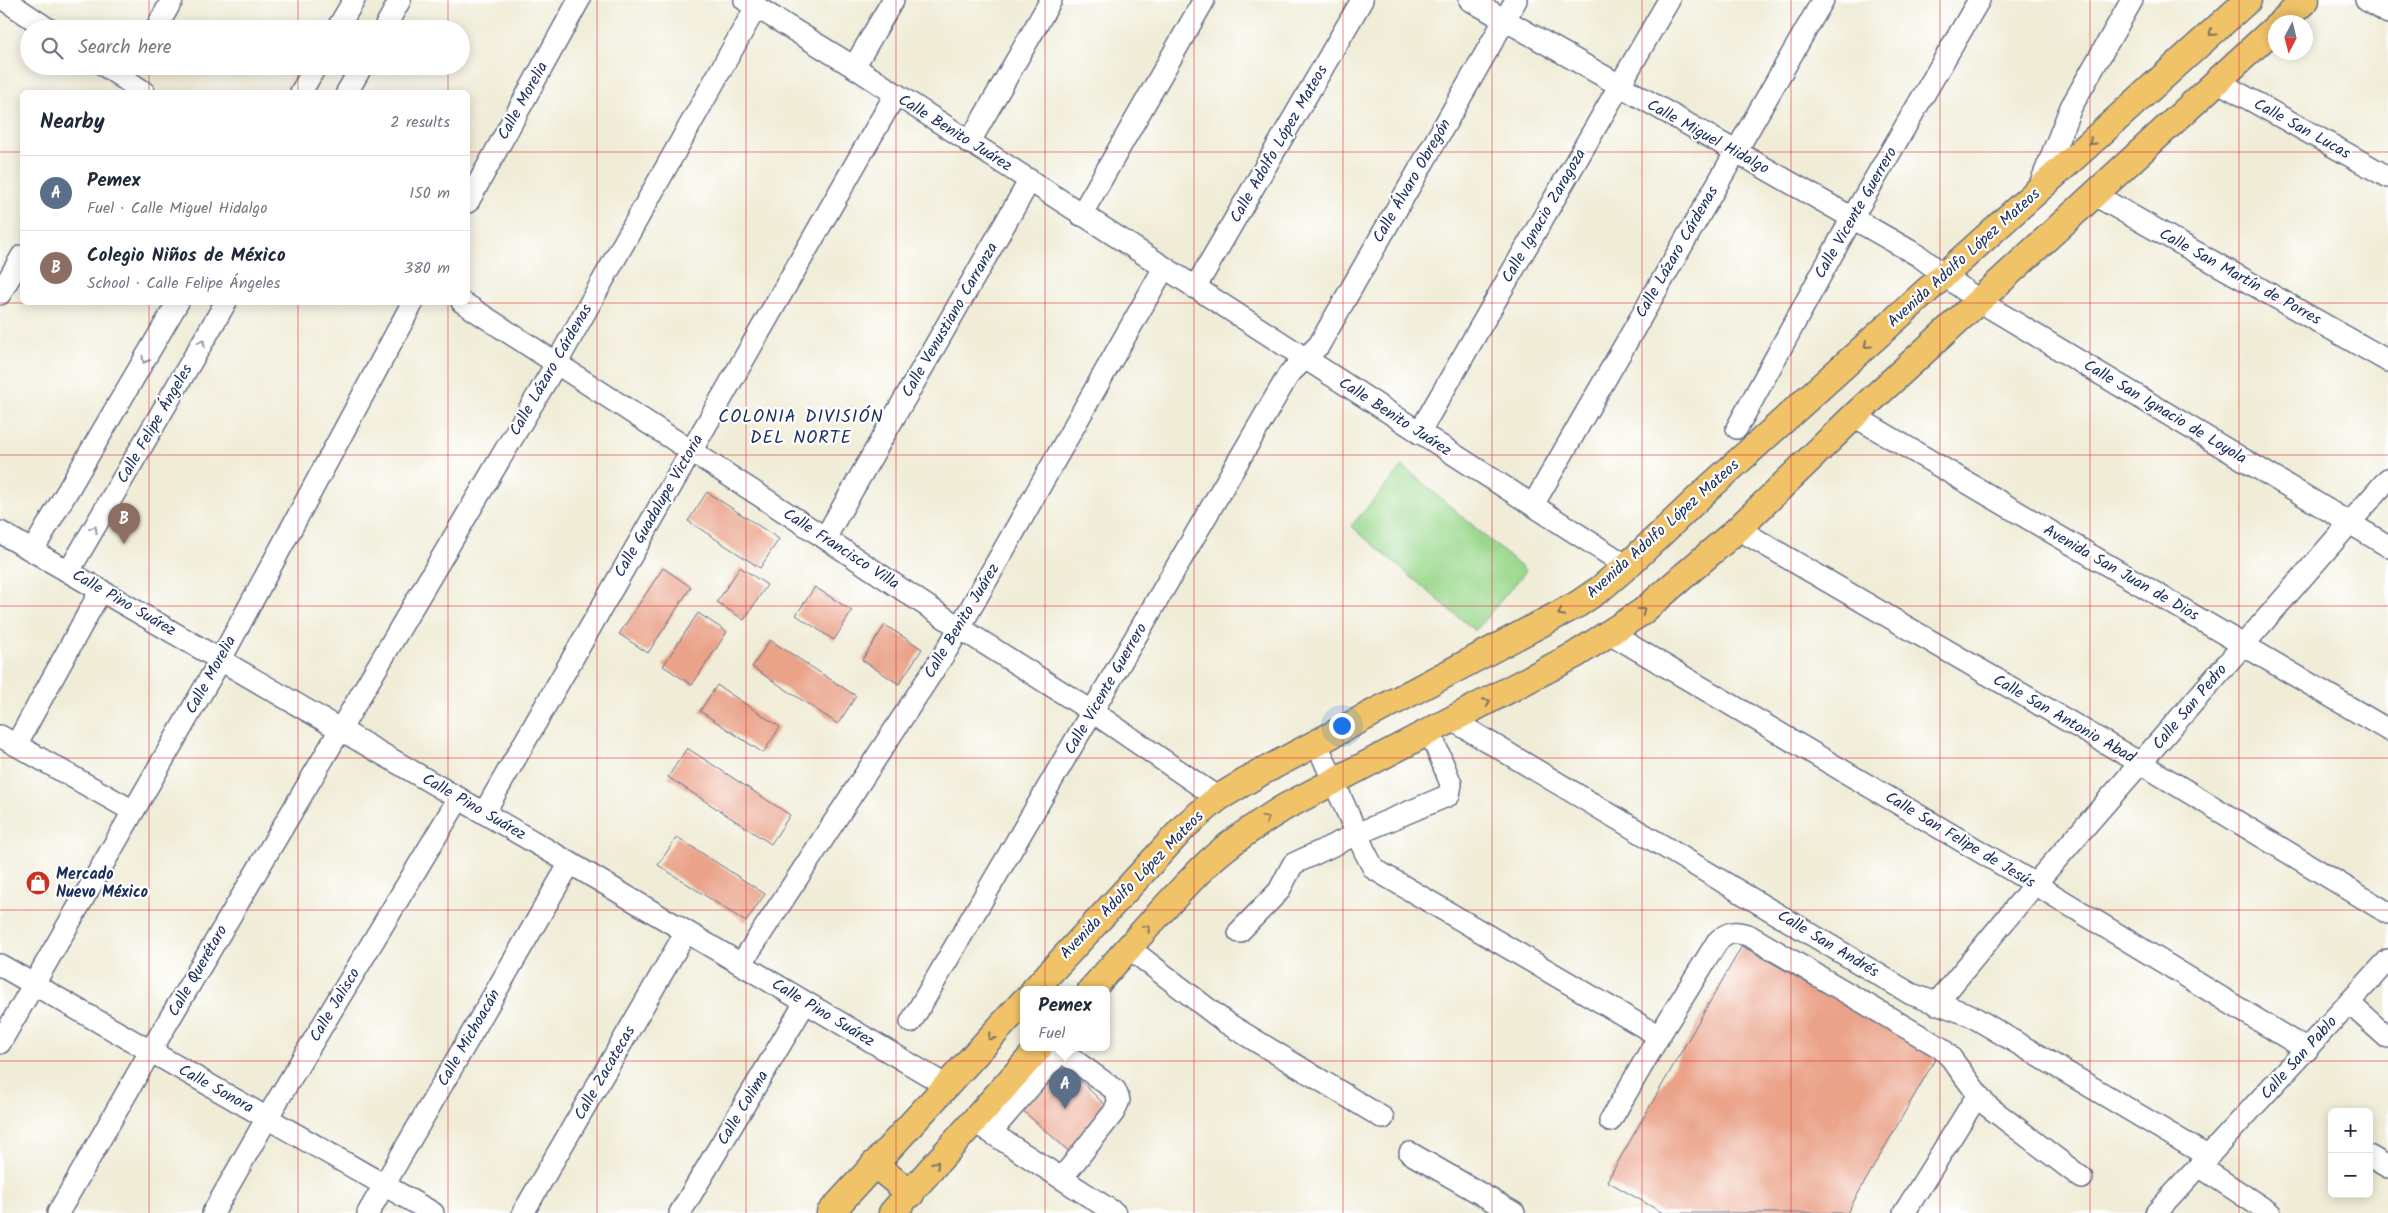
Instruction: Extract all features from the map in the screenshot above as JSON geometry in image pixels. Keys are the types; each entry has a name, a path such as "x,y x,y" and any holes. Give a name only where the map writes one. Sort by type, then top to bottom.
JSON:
{"main road":[{"name":"Avenida Adolfo López Mateos","path":"1038,986 1185,826 1218,798 1260,773 1578,604 1627,566 1710,487 2248,0"},
{"path":"2289,15 2306,0"},
{"path":"1095,986 1211,860 1241,835 1285,807 1575,655 1611,634 1642,612 1738,529 1854,416 2093,194 2268,35"},
{"path":"830,1213 1020,1005"},
{"path":"892,1213 987,1121 1050,1051"},
{"path":"874,1164 911,1194"}],"street":[{"path":"5,0 35,20"},
{"path":"161,20 172,0"},
{"path":"342,20 354,0"},
{"name":"Calle Morelia","path":"470,198 579,0"},
{"path":"854,67 894,0"},
{"path":"970,143 1050,0"},
{"path":"1081,215 1204,0"},
{"name":"Calle Adolfo López Mateos","path":"1196,288 1362,0"},
{"name":"Calle Miguel Hidalgo","path":"1470,0 1919,256 1946,275"},
{"name":"Calle Álvaro Obregón","path":"1304,359 1319,345 1516,0"},
{"name":"Calle Ignacio Zaragoza","path":"1419,433 1669,0"},
{"name":"Calle Lázaro Cárdenas","path":"1533,505 1823,0"},
{"name":"Calle Vicente Guerrero","path":"1737,428 1852,218 1979,0"},
{"path":"2037,192 2070,106 2132,0"},
{"path":"2366,0 2388,13"},
{"path":"388,20 397,1"},
{"name":"Calle Benito Juárez","path":"750,4 854,67 1627,566"},
{"name":"Calle Lázaro Cárdenas","path":"340,730 556,364 750,4"},
{"path":"302,90 311,75"},
{"path":"348,90 357,75"},
{"path":"126,80 141,90"},
{"name":"Calle San Lucas","path":"2217,80 2388,177"},
{"name":"Calle Guadalupe Victoria","path":"484,813 895,95"},
{"name":"Calle Venustiano Carranza","path":"825,538 1030,180"},
{"name":"Calle San Martín de Porres","path":"2093,194 2388,361"},
{"path":"0,294 20,259"},
{"name":"Calle Benito Juárez","path":"742,964 960,628 1164,268"},
{"name":"Calle San Ignacio de Loyola","path":"1946,275 1978,301 2388,546"},
{"path":"33,550 176,305"},
{"name":"Calle Felipe Ángeles","path":"69,571 224,305"},
{"name":"Calle Morelia","path":"0,1043 6,1019 33,984 221,659 411,305"},
{"name":"Calle Francisco Villa","path":"467,305 960,628 1093,712 1218,798"},
{"name":"Calle Vicente Guerrero","path":"911,1022 1289,374 1304,359"},
{"name":"Avenida San Juan de Dios","path":"1854,416 2388,730"},
{"name":"Calle San Pedro","path":"1936,1004 2035,884 2142,764 2243,644 2388,479"},
{"name":"Calle San Antonio Abad","path":"1738,529 2142,764 2388,913"},
{"name":"Calle Pino Suárez","path":"0,532 459,798 947,1086"},
{"path":"102,590 8,741 133,811"},
{"name":"Calle San Felipe de Jesús","path":"1611,634 2035,884 2307,1050"},
{"path":"1239,932 1279,891 1293,864 1449,794 1451,784 1441,726"},
{"name":"Calle San Andrés","path":"1441,726 1911,994 1970,1015 2204,1161 2270,1213"},
{"name":"Calle Querétaro","path":"58,1213 150,1052 340,730"},
{"path":"1317,744 1370,864 1379,872 1659,1036"},
{"name":"Calle Jalisco","path":"213,1213 267,1118 459,798"},
{"name":"Calle Michoacán","path":"368,1213 570,863"},
{"name":"Calle Zacatecas","path":"523,1213 686,932"},
{"path":"1610,1121 1659,1036 1717,942 1730,933 1739,932 1750,936 1941,1048 1951,1058 1977,1096 2082,1178"},
{"path":"1129,948 1225,1022 1383,1118"},
{"name":"Calle San Pablo","path":"2156,1213 2388,960"},
{"name":"Calle Sonora","path":"0,965 433,1213"},
{"name":"Calle Colima","path":"680,1213 805,1003"},
{"path":"2349,1003 2388,1038"},
{"path":"1055,1051 1118,1095 1117,1106 1114,1112 1066,1172"},
{"path":"1904,1213 1977,1096"},
{"path":"987,1121 1066,1172 1114,1213"},
{"path":"1410,1153 1514,1213"},
{"path":"2373,1158 2388,1167"}],"green space":[{"path":"1403,466 1526,571 1475,631 1351,526"}],"building":[{"path":"707,492 779,539 760,568 688,521"},
{"path":"740,567 767,585 744,620 717,602"},
{"path":"663,568 691,587 648,653 619,634"},
{"path":"815,587 852,611 834,640 796,615"},
{"path":"698,613 727,632 692,685 663,666"},
{"path":"885,625 922,649 899,684 862,660"},
{"path":"770,640 856,696 838,724 752,667"},
{"path":"717,685 780,727 763,753 700,711"},
{"path":"687,748 790,815 771,844 668,777"},
{"path":"677,837 765,894 746,922 658,865"},
{"path":"1742,946 1937,1056 1847,1213 1663,1213 1607,1181"},
{"path":"1063,1064 1108,1108 1071,1153 1021,1109"}],"place":[{"name":"Colegio Niños de México","path":"124,544"},
{"name":"Mercado Nuevo México","path":"38,883"},
{"name":"Pemex","path":"1065,1109"}],"district":[{"name":"COLONIA DIVISIÓN DEL NORTE","path":"801,427"}]}
